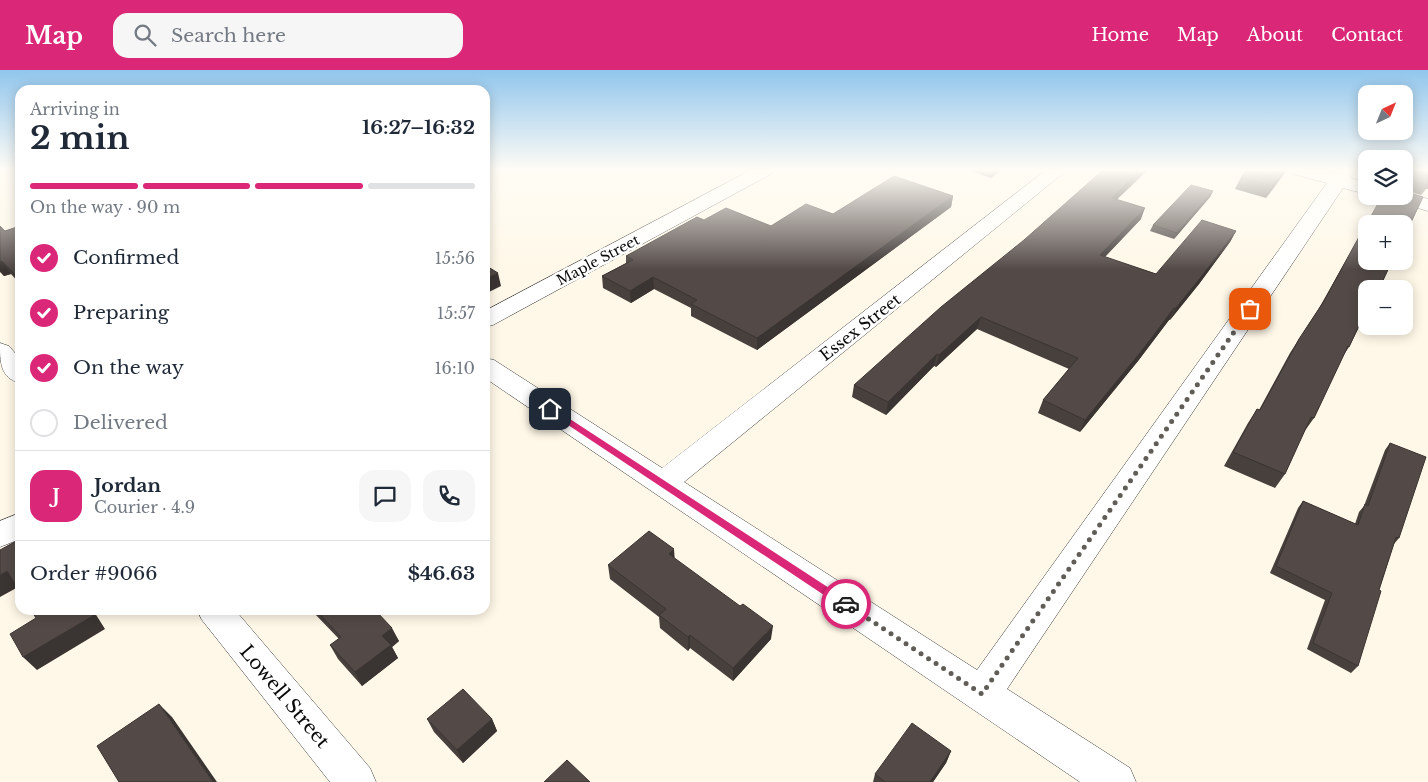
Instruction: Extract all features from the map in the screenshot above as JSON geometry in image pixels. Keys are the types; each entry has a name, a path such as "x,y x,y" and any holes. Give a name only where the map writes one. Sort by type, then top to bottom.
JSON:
{"street":[{"name":"Maple Street","path":"490,317 703,203"},
{"name":"Essex Street","path":"663,483 1016,203"},
{"path":"982,694 1323,203"},
{"path":"0,351 15,370"},
{"path":"490,369 1116,782"},
{"path":"0,535 15,528"},
{"name":"Lowell Street","path":"218,615 356,782"}],"building":[{"path":"850,203 943,203 757,338 691,304 697,300 653,277 630,291 602,276 633,260 626,256 697,217 704,220 726,208 771,226 806,204 833,214"},
{"path":"1066,203 1129,203 1145,208 1100,255 1156,274 1202,220 1236,231 1085,420 1043,400 1078,358 981,317 939,355 937,354 888,402 854,385 941,307 1024,240"},
{"path":"1174,203 1203,203 1177,233 1153,225"},
{"path":"1420,203 1413,218 1413,215 1372,215 1377,205"},
{"path":"0,226 5,231 15,228 15,275 2,261 0,262"},
{"path":"1358,239 1358,270 1388,270 1383,280 1358,280 1358,328 1314,418 1311,417 1285,474 1233,452 1257,409 1260,410 1299,339 1324,301"},
{"path":"490,268 498,273 490,277"},
{"path":"1390,443 1426,457 1399,538 1396,537 1358,666 1313,643 1332,593 1276,566 1303,501 1358,525 1365,504 1368,506"},
{"path":"649,531 674,549 669,554 740,606 743,604 773,626 733,668 690,635 688,637 659,615 666,609 608,565"},
{"path":"15,542 15,584 7,571 0,575 0,550"},
{"path":"34,615 93,616 23,657 10,634 36,618"},
{"path":"321,615 380,615 392,628 382,636 391,645 355,672 330,645 341,637"},
{"path":"463,689 492,719 457,750 427,719"},
{"path":"159,704 213,782 119,782 97,746"},
{"path":"912,723 951,751 930,782 885,782 875,774"},
{"path":"567,760 590,782 544,782"}],"way so far":[{"path":"846,604 982,694 1250,309"}],"route":[{"path":"550,409 846,604"}]}
